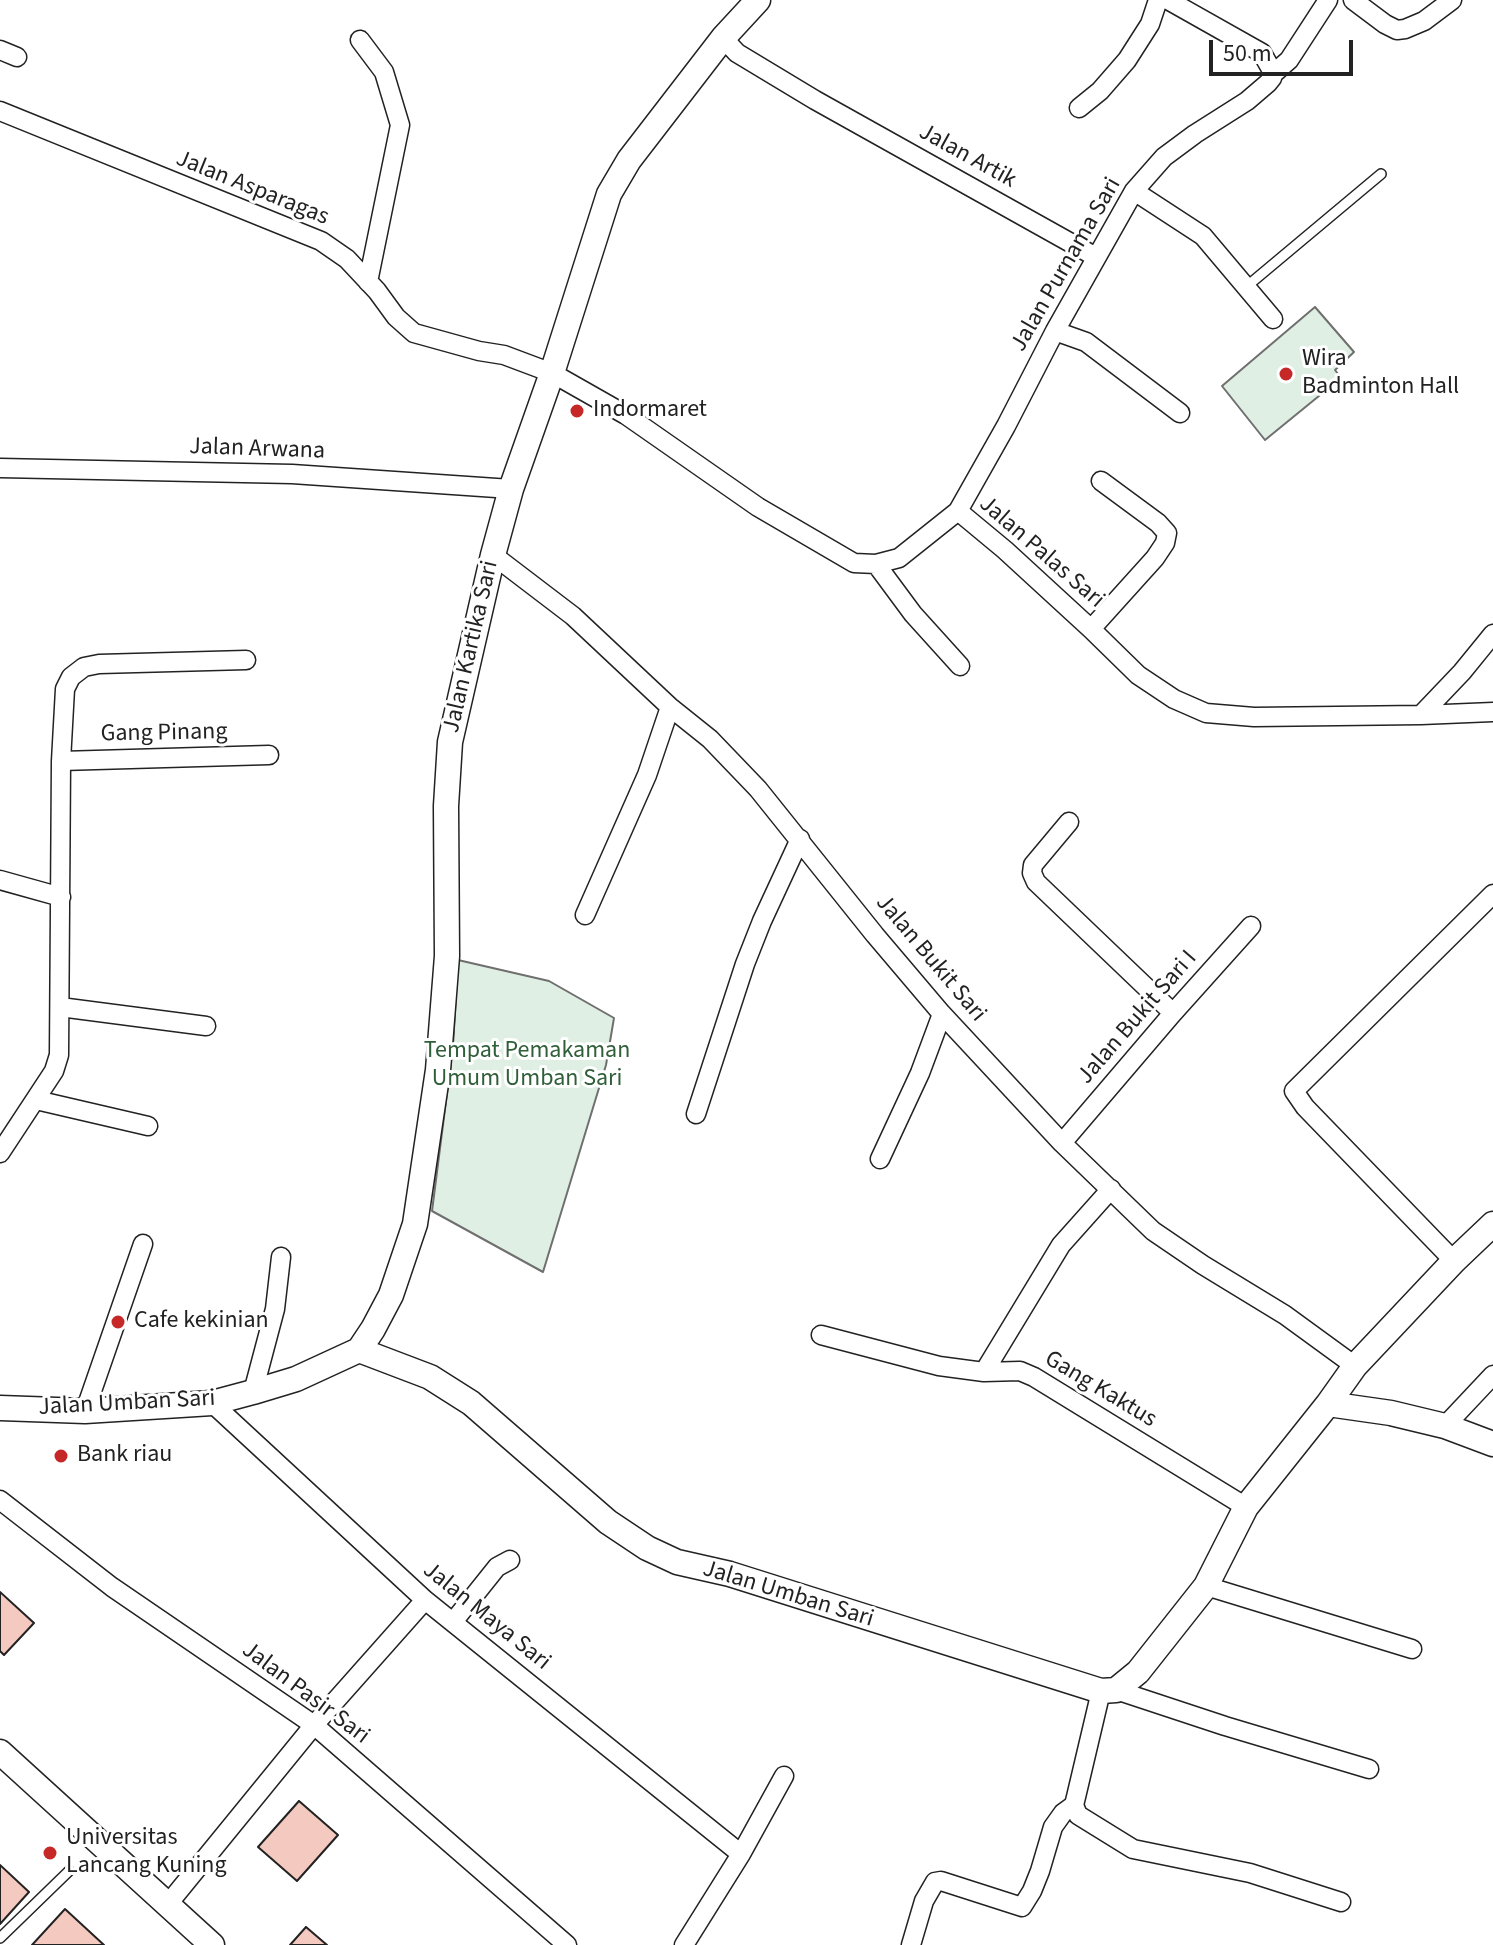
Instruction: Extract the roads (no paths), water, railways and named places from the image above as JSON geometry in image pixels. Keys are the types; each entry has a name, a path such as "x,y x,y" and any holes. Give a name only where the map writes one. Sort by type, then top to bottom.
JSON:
{"street":[{"name":"Jalan Kartika Sari","path":"359,1350 391,1295 415,1224 438,1070 447,956 446,806 450,742 511,489 609,194 629,160 723,38 758,0"},
{"path":"1079,108 1100,91 1127,60 1150,24 1158,0"},
{"path":"1168,0 1262,53 1273,74"},
{"name":"Jalan Purnama Sari","path":"958,511 1134,191 1164,157 1247,101 1268,83 1289,60 1328,0"},
{"path":"1353,0 1397,30 1424,21 1452,0"},
{"name":"Jalan Artik","path":"723,38 737,53 815,100 1096,257"},
{"path":"360,40 384,72 400,125 368,282"},
{"name":"Jalan Asparagas","path":"0,111 321,241 347,259 396,317 414,333 504,355 552,373"},
{"path":"1134,191 1203,236 1273,319"},
{"path":"1055,331 1086,342 1180,413"},
{"path":"552,373 626,415 758,507 854,563 876,564 913,614 960,666"},
{"name":"Jalan Arwana","path":"0,468 292,474 511,489"},
{"path":"1091,629 1155,558 1165,543 1167,533 1101,481"},
{"name":"Jalan Palas Sari","path":"876,564 899,558 958,511 1005,550 1138,675 1174,699 1206,713 1254,717 1493,712"},
{"name":"Jalan Bukit Sari","path":"493,555 573,616 670,707 710,739 758,789 942,1014 1062,1143 1153,1231 1285,1315 1355,1366"},
{"path":"1421,715 1493,634"},
{"path":"0,1153 54,1071 59,1055 61,761 65,689 71,677 84,667 99,664 246,660"},
{"path":"585,915 647,775 670,707"},
{"name":"Gang Pinang","path":"61,761 269,755"},
{"path":"1069,822 1033,865 1036,882 1173,1013"},
{"path":"696,1114 745,964 800,839"},
{"path":"0,880 61,897"},
{"path":"1454,1261 1305,1107 1294,1091 1493,894"},
{"name":"Jalan Bukit Sari I","path":"1062,1143 1251,926"},
{"path":"60,1007 206,1026"},
{"path":"880,1159 920,1073 942,1014"},
{"path":"36,1100 148,1126"},
{"path":"984,1372 1061,1245 1111,1189"},
{"path":"911,1945 924,1901 935,1882 941,1881 1022,1907 1040,1871 1053,1827 1063,1813 1074,1805 1108,1690 1138,1672 1206,1586 1246,1507 1355,1366 1493,1224"},
{"path":"85,1411 143,1244"},
{"path":"253,1392 275,1309 281,1257"},
{"name":"Gang Kaktus","path":"821,1335 939,1366 984,1372 1020,1371 1246,1507"},
{"name":"Jalan Umban Sari","path":"0,1408 85,1411 212,1403 296,1379 359,1350 430,1377 471,1403 608,1522 647,1548 677,1562 730,1574 1108,1690"},
{"path":"1445,1426 1493,1375"},
{"name":"Jalan Maya Sari","path":"212,1403 425,1600 741,1854"},
{"path":"1328,1404 1391,1413 1445,1426 1493,1444"},
{"name":"Jalan Pasir Sari","path":"0,1500 112,1587 314,1725 567,1945"},
{"path":"453,1622 497,1567 510,1560"},
{"path":"1206,1586 1412,1649"},
{"path":"168,1904 314,1725 425,1600"},
{"path":"1108,1690 1369,1769"},
{"path":"0,1752 212,1945"},
{"path":"684,1945 741,1854 784,1776"},
{"path":"1074,1805 1078,1815 1133,1849 1250,1873 1341,1902"}],"lane":[{"path":"1246,287 1381,174"},
{"path":"0,1938 69,1871"}],"place":[{"name":"Wira Badminton Hall","path":"1286,374"},
{"name":"Indormaret","path":"577,411"},
{"name":"Cafe kekinian","path":"118,1322"},
{"name":"Bank riau","path":"61,1456"},
{"name":"Universitas Lancang Kuning","path":"50,1853"}],"park label":[{"name":"Tempat Pemakaman Umum Umban Sari","path":"527,1066"}]}
